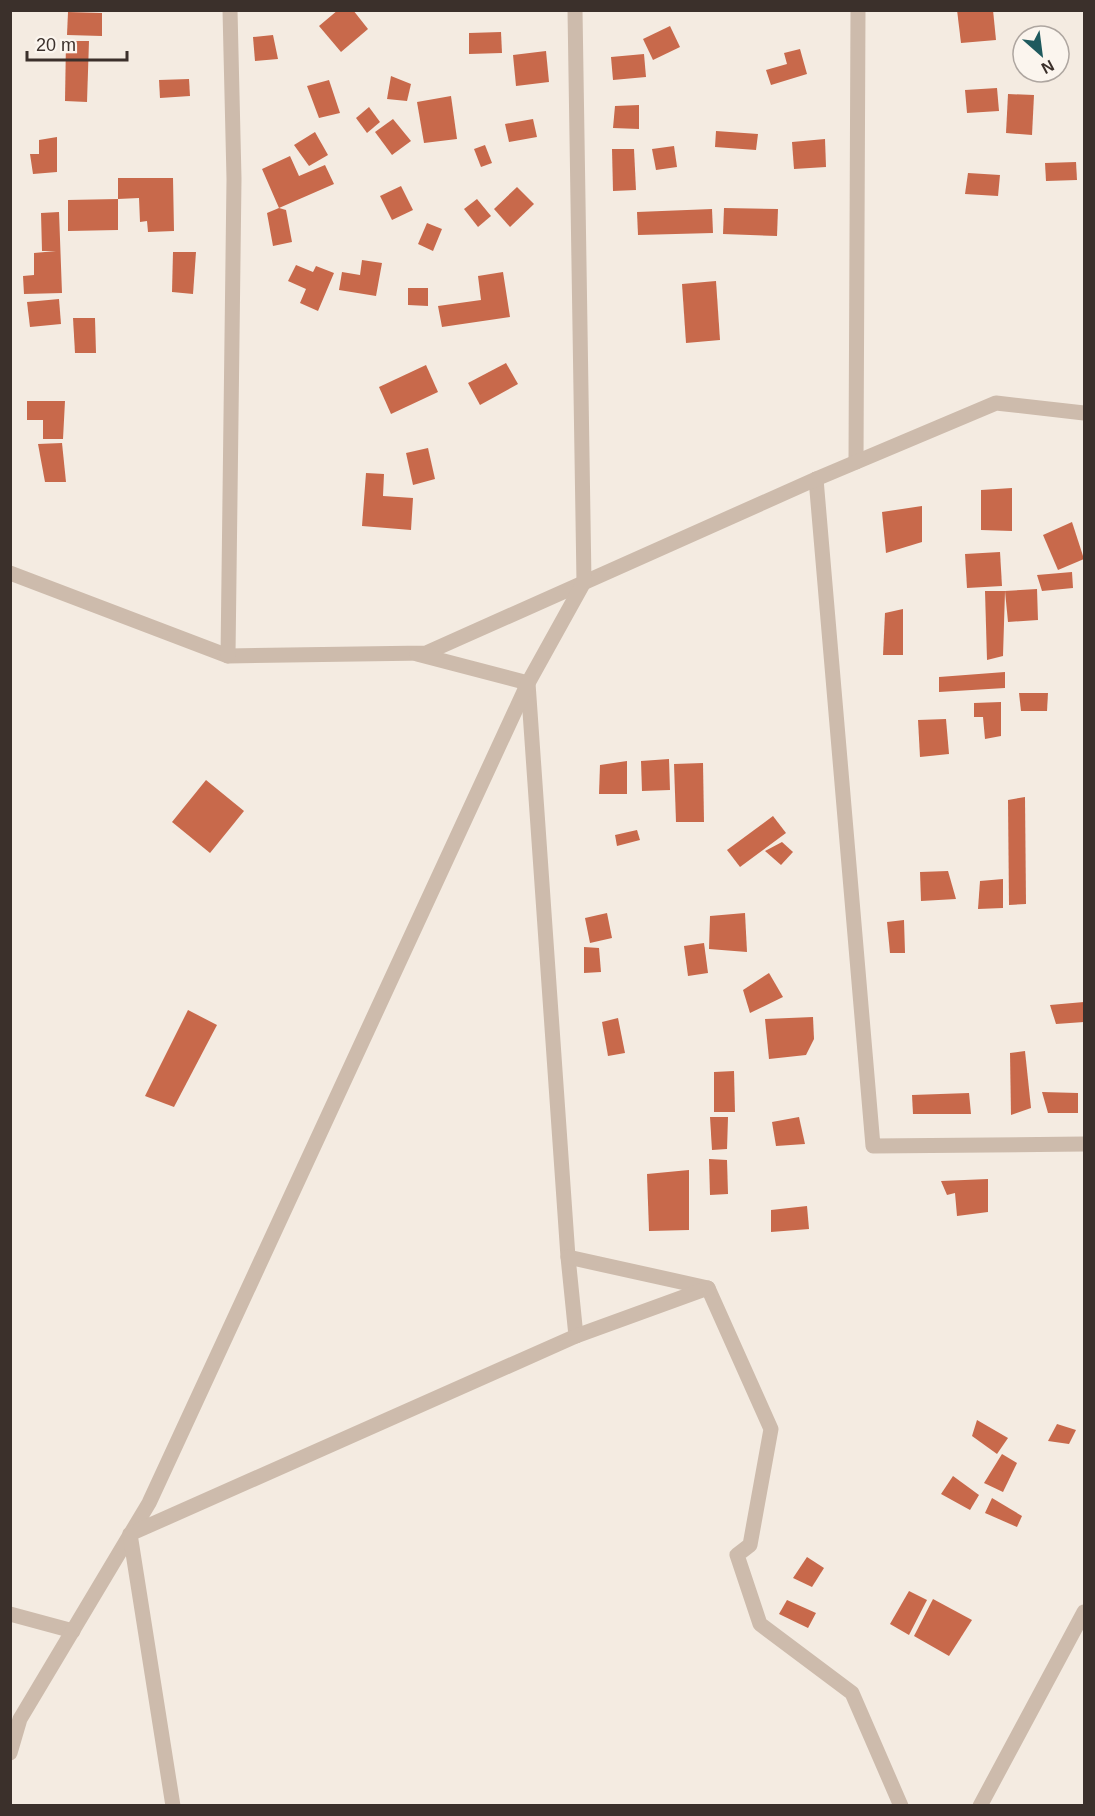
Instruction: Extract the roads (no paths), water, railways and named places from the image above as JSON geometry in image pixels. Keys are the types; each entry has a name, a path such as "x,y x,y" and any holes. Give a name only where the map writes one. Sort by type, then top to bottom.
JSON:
{"street":[{"path":"228,656 234,179 230,10"},
{"path":"10,1753 20,1719 154,1492 528,683 584,582 575,10"},
{"path":"856,462 858,10"},
{"path":"10,573 228,656 426,652 816,479 996,403 1084,413"},
{"path":"816,479 873,1146 1084,1144"},
{"path":"412,652 528,683"},
{"path":"528,683 568,1257 576,1336"},
{"path":"568,1257 708,1288"},
{"path":"130,1534 576,1336 708,1288"},
{"path":"708,1288 771,1429 750,1545 737,1556 760,1624 852,1693 901,1806"},
{"path":"130,1534 173,1806"},
{"path":"980,1806 1084,1612"},
{"path":"10,1614 73,1631"}]}
